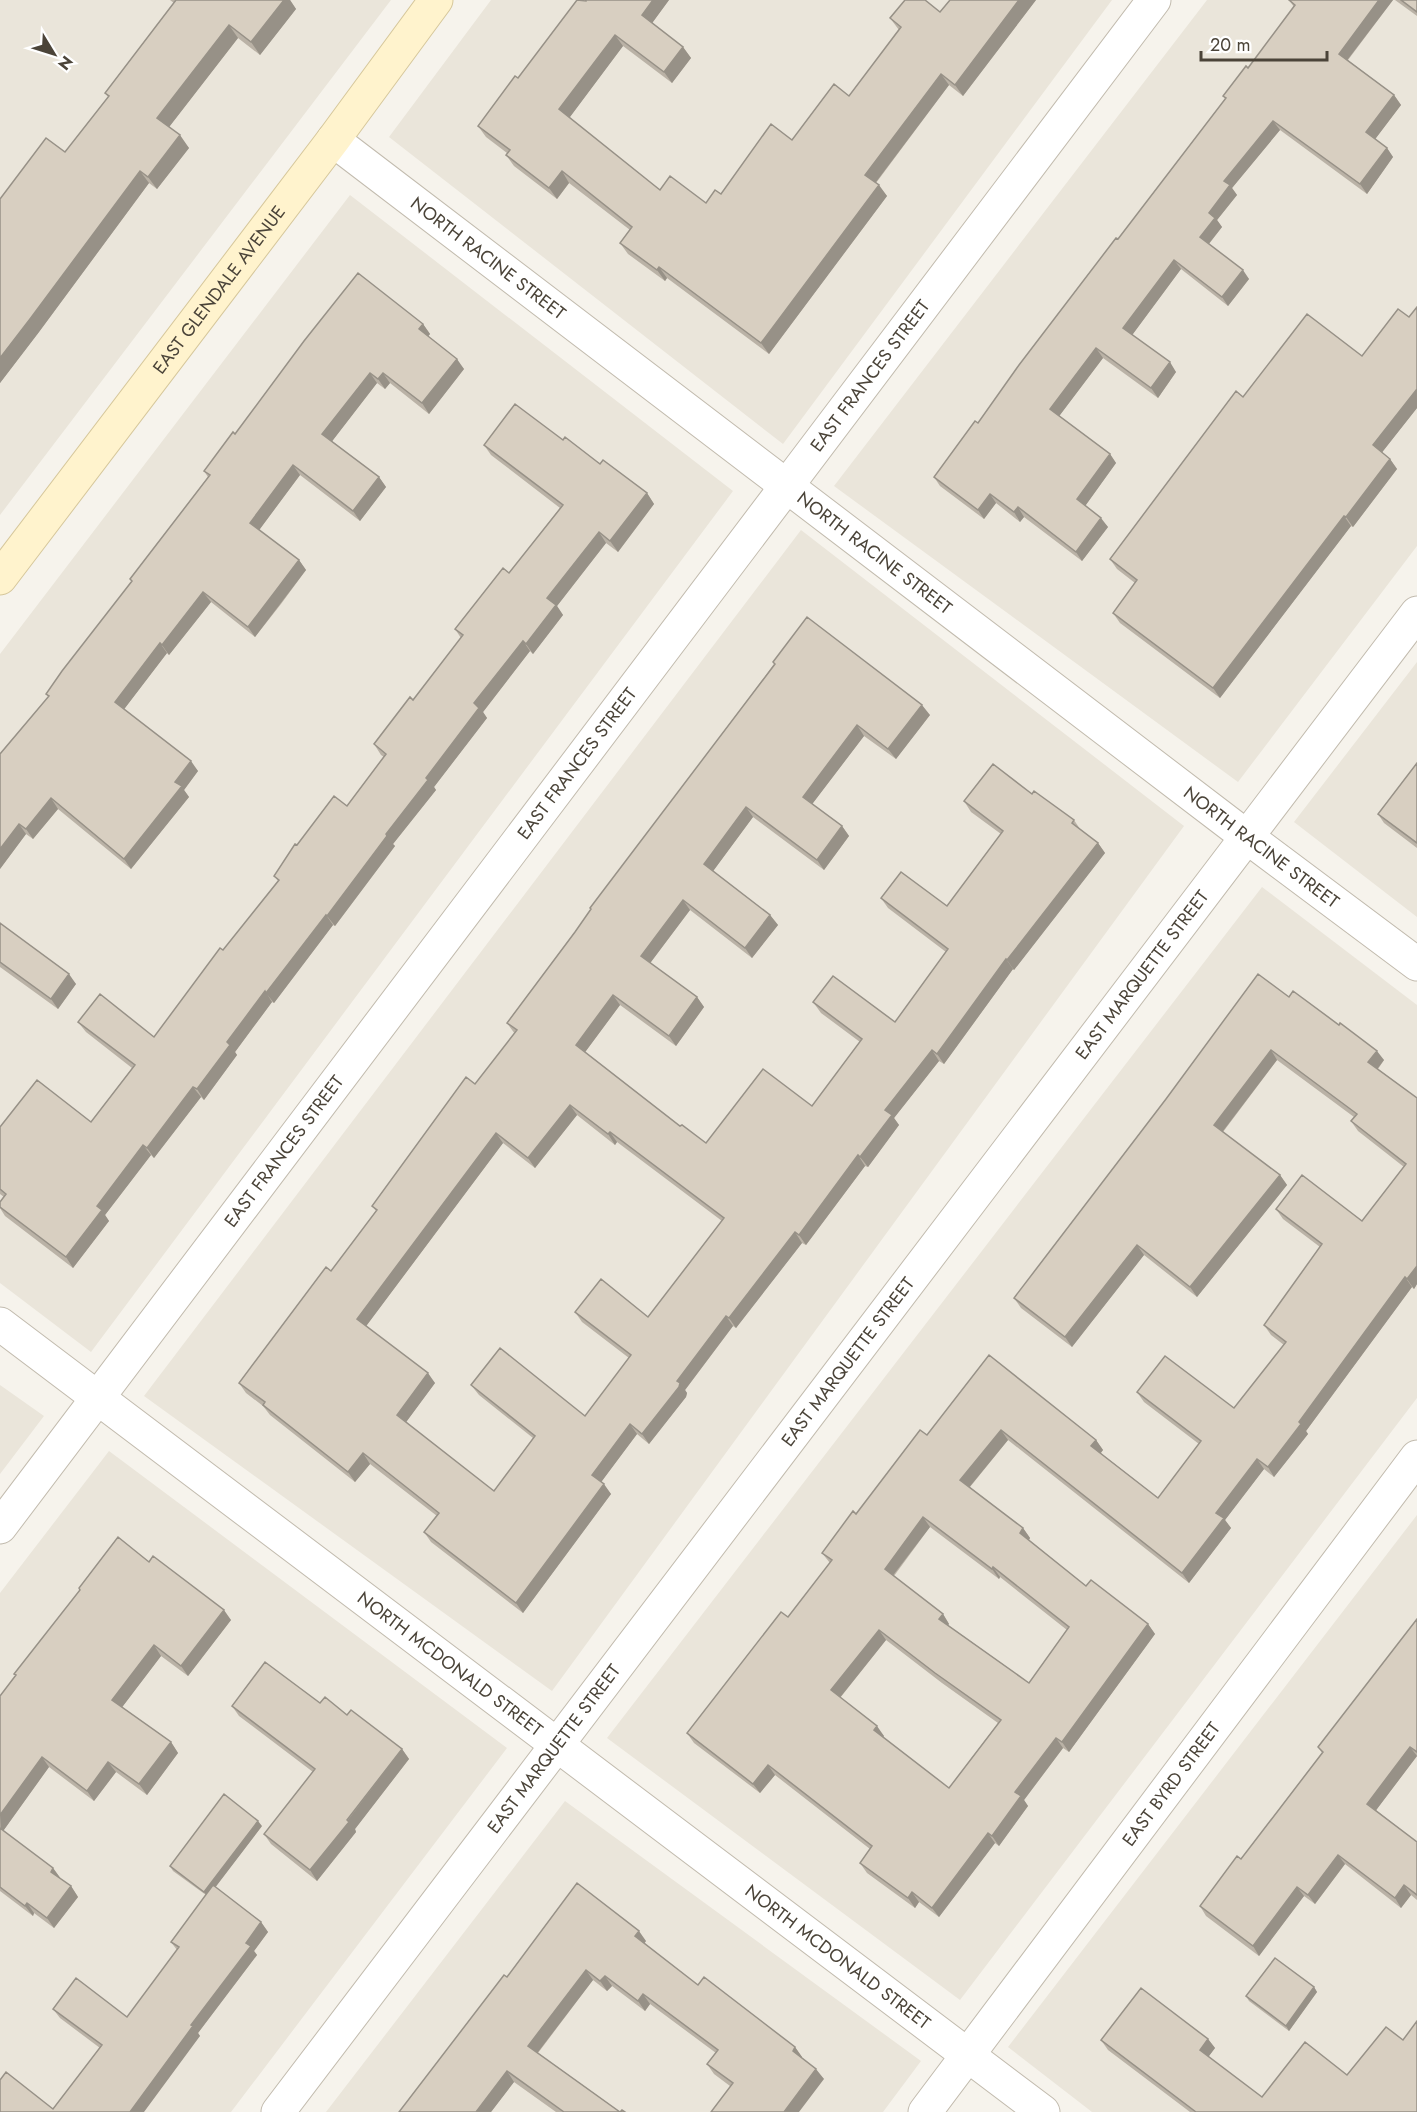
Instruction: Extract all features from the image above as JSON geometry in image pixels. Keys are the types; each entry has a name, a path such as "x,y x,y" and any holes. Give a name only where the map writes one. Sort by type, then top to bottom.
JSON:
{"street":[{"name":"EAST GLENDALE AVENUE","path":"0,578 333,140 436,0"},
{"name":"EAST FRANCES STREET","path":"0,1527 1154,0"},
{"name":"NORTH RACINE STREET","path":"333,140 1417,964"},
{"name":"EAST MARQUETTE STREET","path":"278,2112 1417,613"},
{"name":"NORTH MCDONALD STREET","path":"0,1324 1043,2112"},
{"name":"EAST BYRD STREET","path":"925,2112 1417,1457"}],"shaded area":[{"path":"0,0 391,0 0,515"},
{"path":"491,0 1112,0 783,444 389,137"},
{"path":"1207,0 1417,0 1417,546 1238,782 834,486"},
{"path":"350,195 733,491 91,1352 0,1283 0,654"},
{"path":"801,530 1184,826 552,1691 144,1396"},
{"path":"1417,662 1417,917 1294,822"},
{"path":"1262,887 1417,1005 1417,1398 960,2000 607,1738"},
{"path":"0,1385 44,1416 0,1474"},
{"path":"109,1451 507,1748 231,2112 0,2112 0,1593"},
{"path":"1417,1515 1417,2112 1092,2112 1008,2047"},
{"path":"565,1801 921,2061 883,2112 326,2112"}],"building":[{"path":"176,0 284,0 251,42 229,25 157,118 180,135 148,177 140,171 0,358 0,199 46,138 65,152 109,96 105,93"},
{"path":"577,0 653,0 642,15 683,47 664,72 615,35 559,109 660,190 670,176 706,203 715,190 721,194 771,124 792,140 834,84 849,96 901,27 890,18 905,0 925,0 940,12 950,0 1019,0 955,85 941,74 865,175 879,185 761,343 659,267 657,270 620,243 632,227 562,171 549,188 506,155 510,150 478,126"},
{"path":"1289,0 1379,0 1339,54 1394,95 1366,132 1387,148 1360,184 1273,121 1224,181 1230,185 1209,213 1215,218 1200,237 1243,270 1222,297 1174,260 1123,328 1170,362 1151,388 1096,348 1050,409 1110,454 1077,499 1101,518 1076,552 1018,507 1014,512 990,494 978,510 934,477 975,421 978,423 1019,365 1226,98 1223,96 1246,66 1248,68 1295,5"},
{"path":"1401,0 1417,0 1417,12"},
{"path":"358,273 423,324 419,329 457,359 422,403 383,373 378,379 370,373 322,434 379,477 353,511 293,465 250,523 299,560 248,627 203,592 115,702 191,761 175,782 182,786 124,859 51,798 26,829 19,824 0,849 0,754 49,696 46,694 62,671 210,475 204,471 233,432 235,434"},
{"path":"1417,307 1417,389 1373,445 1390,459 1213,688 1113,613 1137,580 1110,559 1236,391 1243,397 1307,314 1362,356 1398,309 1409,317"},
{"path":"515,404 563,440 565,437 600,464 603,460 647,493 610,541 599,532 547,598 556,605 526,644 523,641 474,703 479,708 426,778 428,780 386,834 387,836 327,916 266,993 265,991 227,1042 230,1045 197,1089 193,1087 147,1148 143,1145 97,1206 102,1210 66,1257 0,1207 0,1202 6,1194 0,1189 0,1127 37,1080 91,1122 135,1065 78,1022 100,994 154,1037 220,948 223,950 279,880 274,876 295,844 297,845 334,796 347,806 386,754 374,744 410,697 413,700 463,635 455,629 503,568 509,573 563,505 484,445"},
{"path":"807,617 922,705 888,749 857,725 803,797 842,826 817,860 746,807 704,864 770,915 745,948 683,900 641,956 697,997 669,1036 613,995 576,1045 680,1126 682,1125 706,1143 763,1069 812,1106 862,1039 813,1002 833,976 895,1022 948,949 881,898 901,872 947,906 1003,831 964,801 993,764 1032,794 1034,791 1074,820 1072,823 1098,843 1006,959 937,1054 932,1050 885,1110 892,1115 860,1157 858,1155 799,1235 795,1232 729,1318 726,1316 677,1381 680,1383 679,1387 642,1434 630,1424 592,1475 604,1484 516,1603 424,1532 439,1513 363,1453 348,1472 263,1405 265,1402 239,1383 326,1267 331,1271 377,1210 372,1206 466,1077 475,1084 517,1030 507,1023 575,932 590,908 775,664 773,662","holes":["570,1105 608,1134 610,1132 724,1218 648,1317 601,1279 575,1312 631,1355 585,1416 500,1348 471,1385 535,1436 494,1491 397,1415 428,1373 357,1319 496,1133 528,1158"]},
{"path":"1417,763 1417,843 1378,814"},
{"path":"0,923 69,974 51,999 0,962"},
{"path":"1258,974 1289,997 1293,991 1377,1051 1368,1062 1417,1098 1417,1266 1407,1279 1405,1277 1268,1467 1257,1459 1216,1513 1224,1518 1182,1573 1001,1430 960,1480 1023,1528 1020,1533 1086,1586 1091,1580 1148,1624 1062,1742 1056,1738 1015,1792 1021,1796 992,1836 988,1833 932,1908 912,1892 908,1898 860,1863 872,1846 768,1765 753,1784 687,1733 781,1612 788,1617 832,1560 822,1553 853,1511 856,1514 920,1430 927,1435 989,1355 1096,1440 1091,1446 1158,1498 1201,1441 1137,1392 1165,1356 1234,1408 1286,1342 1264,1325 1322,1244 1276,1209 1302,1175 1362,1221 1406,1164 1351,1121 1357,1114 1271,1050 1214,1125 1280,1175 1190,1287 1137,1245 1065,1337 1014,1298","holes":["923,1517 992,1569 993,1567 1069,1627 1029,1683 939,1619 943,1614 885,1569","879,1630 1001,1720 949,1788 874,1730 877,1726 831,1690"]},
{"path":"118,1537 149,1562 153,1556 224,1610 181,1666 154,1645 112,1700 171,1742 139,1784 108,1762 87,1791 42,1757 0,1815 0,1696 16,1675 14,1674"},
{"path":"1417,1619 1417,1752 1410,1747 1367,1804 1417,1842 1417,1895 1404,1885 1395,1898 1338,1855 1308,1895 1297,1887 1253,1946 1200,1906 1237,1856 1241,1859 1323,1752 1318,1747"},
{"path":"265,1662 320,1703 325,1697 347,1715 351,1710 402,1749 347,1820 349,1822 310,1870 264,1834 315,1769 232,1706"},
{"path":"224,1794 258,1821 204,1892 170,1866"},
{"path":"0,1828 53,1868 51,1872 71,1886 47,1918 27,1903 25,1906 0,1887"},
{"path":"577,1883 639,1931 635,1936 698,1985 704,1977 795,2047 793,2051 816,2069 784,2112 711,2112 733,2083 707,2064 718,2050 643,1994 638,2001 605,1976 600,1981 586,1970 528,2046 620,2112 564,2112 507,2071 476,2112 399,2112 504,1975 507,1977"},
{"path":"213,1885 261,1922 246,1943 251,1946 191,2025 193,2026 130,2112 0,2112 0,2080 6,2072 53,2109 102,2045 53,2009 76,1978 127,2017 179,1947 171,1942"},
{"path":"1275,1958 1314,1987 1286,2026 1246,1996"},
{"path":"1141,1988 1208,2039 1200,2050 1262,2097 1305,2042 1347,2075 1386,2027 1403,2040 1417,2021 1417,2112 1196,2112 1101,2040"}]}
